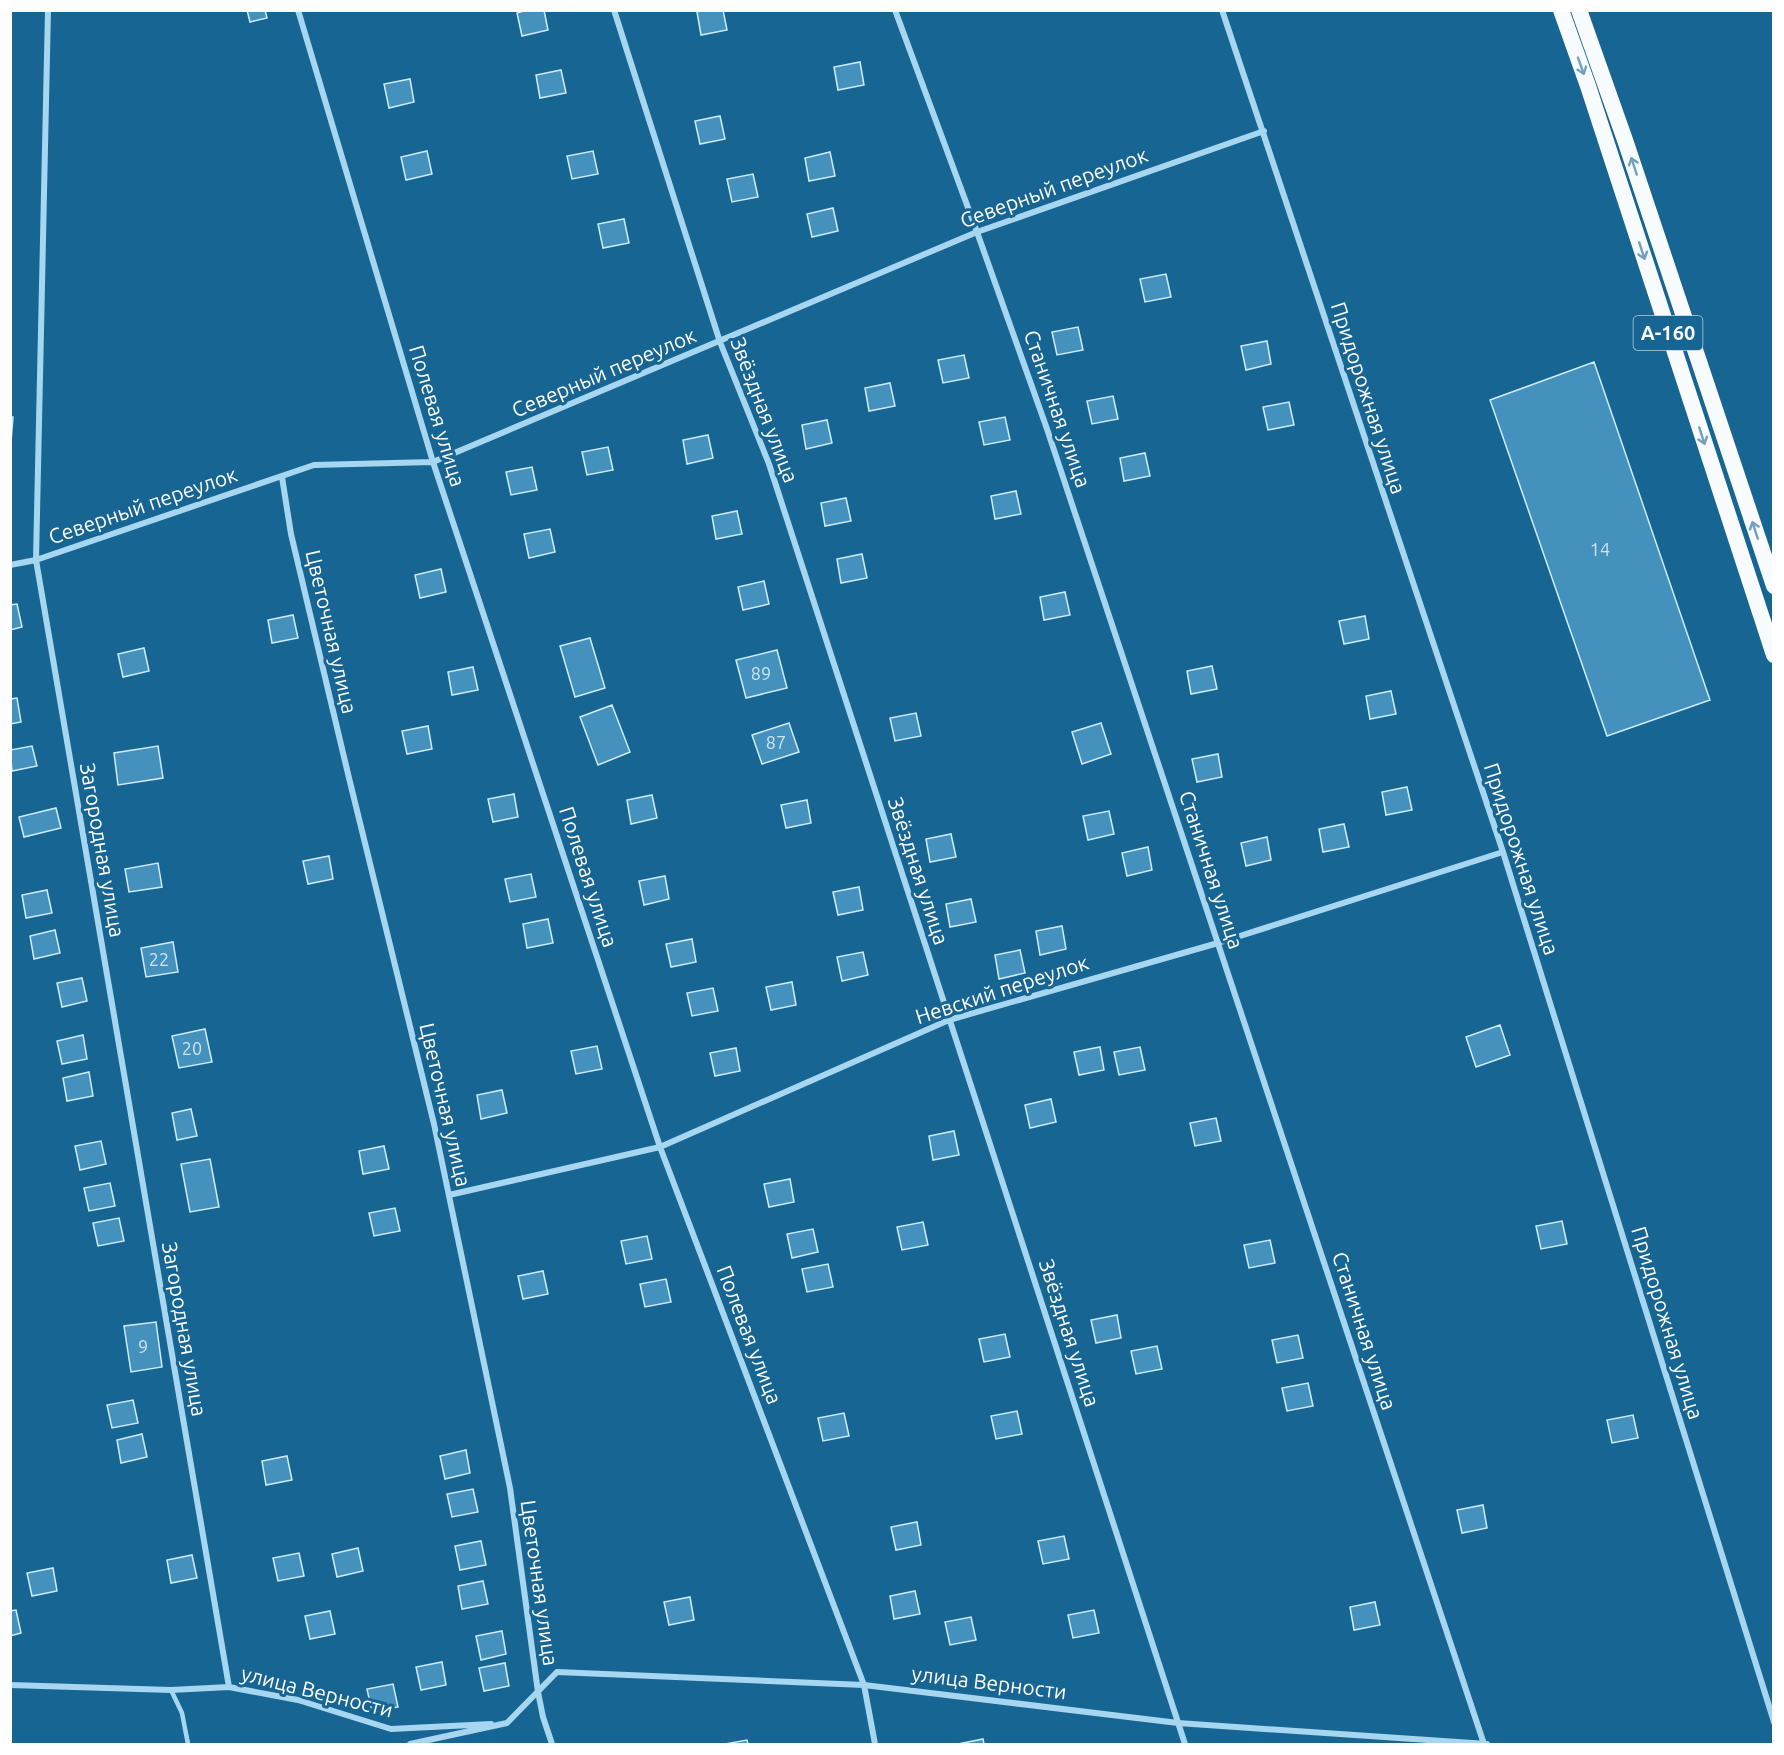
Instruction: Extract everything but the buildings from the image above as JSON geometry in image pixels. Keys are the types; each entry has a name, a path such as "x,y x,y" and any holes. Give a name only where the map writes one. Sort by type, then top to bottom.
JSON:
{"highway":[{"name":"А-160","path":"1561,10 1588,86 1773,656"},
{"name":"А-160","path":"1579,10 1633,162 1773,586"}],"street":[{"name":"Загородная улица","path":"48,10 36,560 229,1688"},
{"name":"Полевая улица","path":"298,10 433,462 660,1147 864,1685 875,1744"},
{"name":"Звёздная улица","path":"614,10 720,342 769,464 1185,1744"},
{"name":"Станичная улица","path":"895,10 1047,429 1485,1744"},
{"name":"Придорожная улица","path":"1222,10 1503,852 1773,1722"},
{"name":"Северный переулок","path":"10,565 36,560 314,465 433,462 977,232 1264,131"},
{"name":"Цветочная улица","path":"282,477 291,534 434,1124 510,1488 538,1692 552,1744"},
{"name":"Невский переулок","path":"449,1195 660,1147 949,1020 1218,943 1503,852"},
{"name":"улица Верности","path":"410,1744 507,1723 557,1672 864,1685 1178,1723 1485,1744"},
{"name":"улица Верности","path":"10,1685 171,1690 229,1688 298,1700 391,1729 507,1723"}],"lane":[{"path":"171,1690 182,1713 188,1744"}]}
